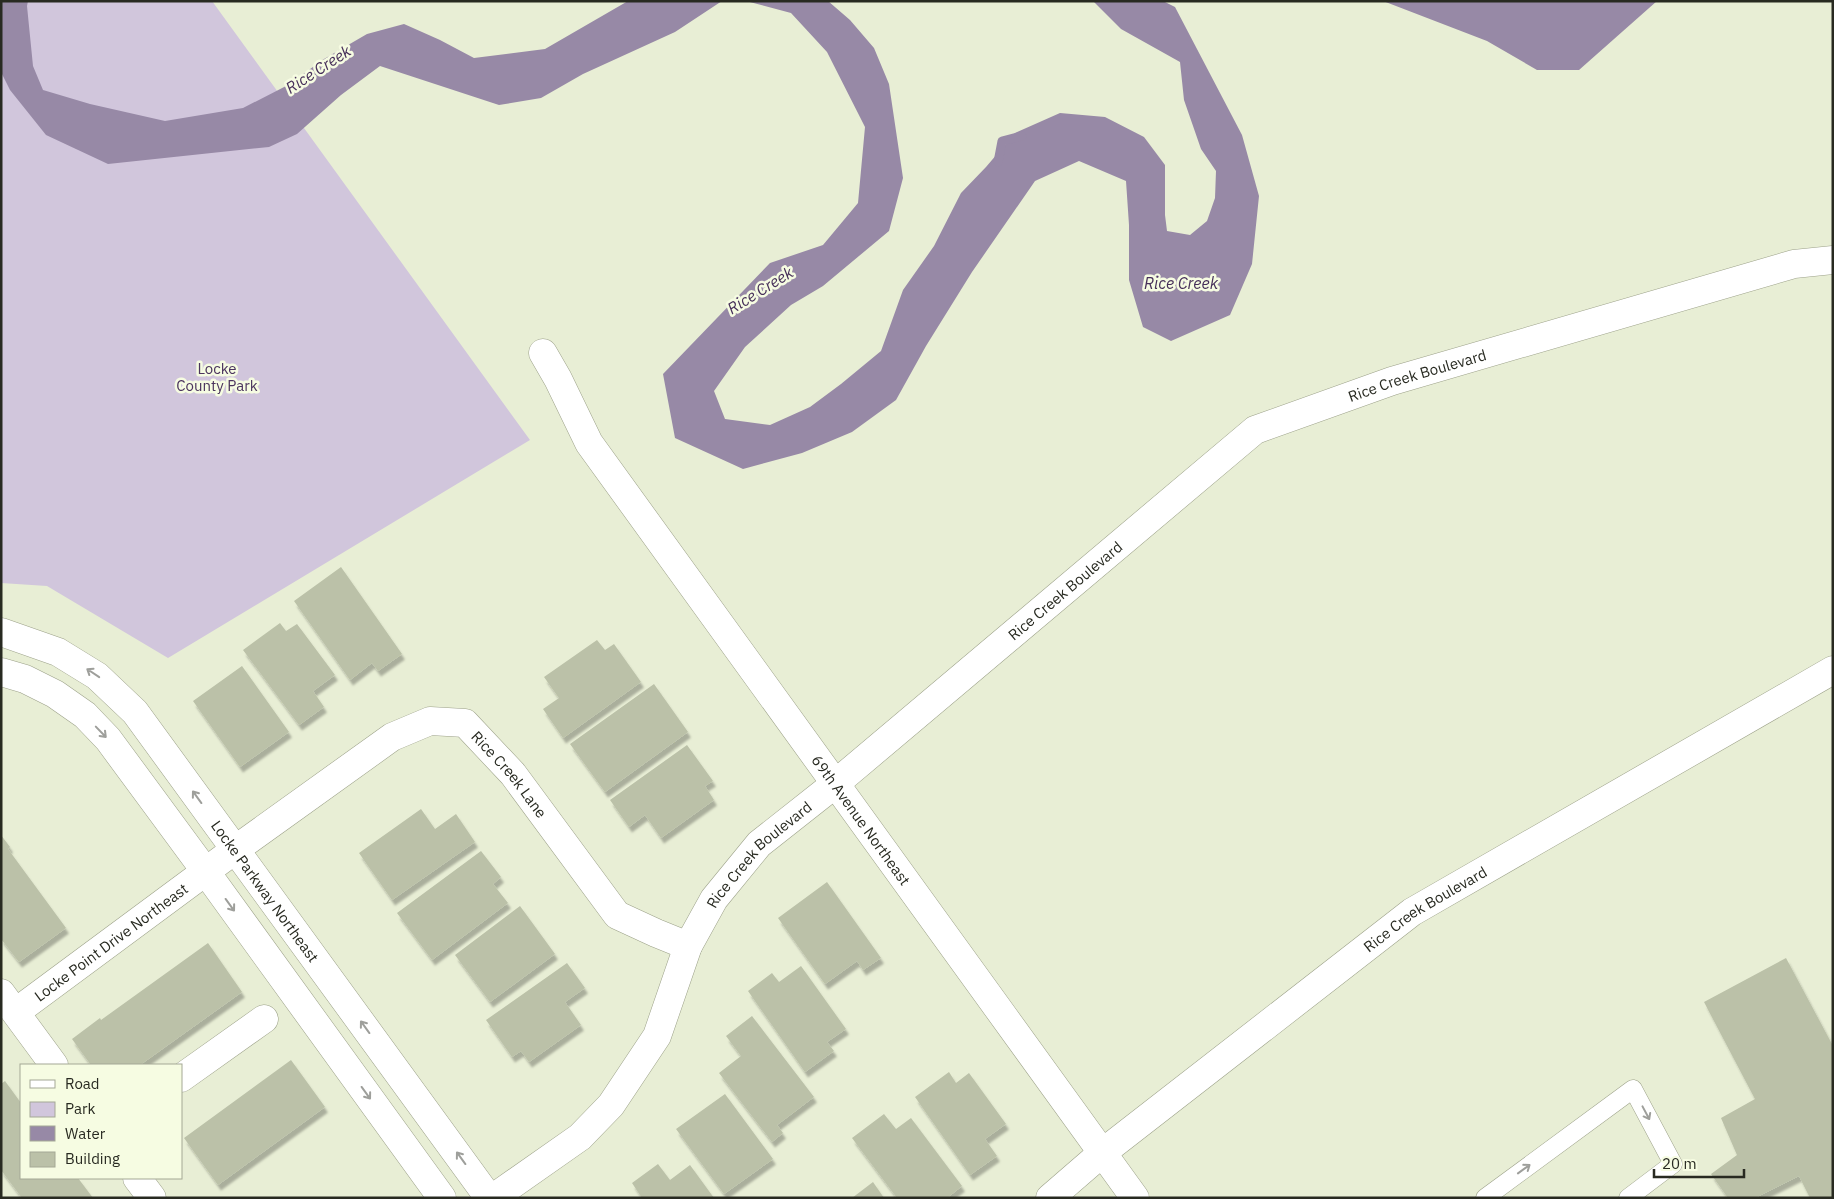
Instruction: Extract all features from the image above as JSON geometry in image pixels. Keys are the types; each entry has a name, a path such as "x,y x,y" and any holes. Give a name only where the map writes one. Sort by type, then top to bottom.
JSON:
{"street":[{"name":"Rice Creek Boulevard","path":"491,1198 580,1137 612,1105 657,1036 688,946 714,899 759,844 835,784 1255,430 1392,381 1794,264 1833,260"},
{"name":"69th Avenue Northeast","path":"543,353 558,379 589,443 1135,1198"},
{"name":"Locke Parkway Northeast","path":"1,632 58,652 97,676 135,712 491,1198"},
{"name":"Rice Creek Boulevard","path":"1050,1198 1102,1154 1412,912 1833,670"},
{"path":"1,672 25,679 55,694 85,715 108,739 442,1198"},
{"name":"Rice Creek Lane","path":"206,872 392,737 430,721 465,723 513,774 617,914 688,946"},
{"name":"Locke Point Drive Northeast","path":"53,1064 8,1003 206,872"},
{"path":"182,1077 264,1019"},
{"path":"138,1179 152,1198"}],"lane":[{"path":"1485,1198 1633,1089 1673,1164 1628,1198"}],"green space":[{"name":"Locke County Park","path":"1,1 212,1 530,440 168,658 47,586 1,583"}],"water":[{"name":"Rice Creek","path":"1,1 28,1 33,66 43,90 90,104 165,121 243,108 288,85 324,59 367,34 404,24 474,58 545,49 628,1 722,1 675,32 583,74 541,98 499,105 380,66 341,95 297,134 269,147 108,164 46,135 10,90 1,72"},
{"name":"Rice Creek","path":"746,1 828,1 850,20 874,48 889,84 903,178 889,231 823,286 791,305 745,347 714,391 725,419 770,425 810,407 881,351 903,290 934,246 961,193 1015,133 1060,113 1105,117 1144,137 1165,165 1165,215 1167,231 1190,235 1207,221 1215,198 1216,171 1201,149 1184,100 1180,62 1121,29 1093,1 1163,1 1175,7 1242,135 1259,196 1252,264 1230,315 1171,341 1143,327 1129,280 1129,225 1126,181 1079,161 1035,181 972,272 926,346 896,400 852,432 802,453 743,469 675,438 663,374 770,263 823,245 858,203 865,127 827,52 791,13"},
{"path":"1383,1 1657,1 1579,70 1537,70 1487,41"}],"building":[{"path":"341,567 402,654 378,671 372,663 350,680 294,601"},
{"path":"280,623 286,631 297,624 335,675 313,691 324,707 299,725 243,650"},
{"path":"597,640 605,650 614,644 641,682 563,738 543,709 559,698 544,677"},
{"path":"242,666 289,732 240,767 193,701"},
{"path":"654,684 688,732 605,792 570,744"},
{"path":"687,745 713,781 705,786 714,800 661,838 645,815 629,827 610,800"},
{"path":"421,809 435,829 456,814 475,842 392,900 359,853"},
{"path":"1,835 10,847 8,849 66,928 19,962 1,939"},
{"path":"481,851 501,877 493,884 508,903 432,960 397,913"},
{"path":"827,882 881,958 863,970 857,961 825,984 778,918"},
{"path":"520,906 555,954 490,1002 455,955"},
{"path":"208,943 242,992 141,1064 90,1064 72,1039 100,1018 101,1020"},
{"path":"1786,958 1833,1046 1833,1198 1810,1198 1799,1176 1755,1198 1728,1198 1711,1174 1737,1155 1721,1118 1755,1099 1704,1002"},
{"path":"567,963 585,988 565,1002 581,1025 529,1062 521,1051 512,1057 486,1020"},
{"path":"801,966 846,1029 827,1042 834,1051 805,1072 748,991 772,973 779,982"},
{"path":"752,1016 814,1097 777,1125 783,1133 772,1142 719,1073 741,1056 726,1036"},
{"path":"291,1060 325,1107 218,1185 184,1138"},
{"path":"949,1072 956,1083 969,1073 1006,1124 985,1139 997,1156 970,1175 915,1097"},
{"path":"5,1081 20,1102 20,1179 79,1179 93,1198 22,1198 1,1170 1,1084"},
{"path":"725,1094 773,1159 724,1194 676,1129"},
{"path":"884,1114 896,1129 911,1118 962,1186 947,1198 897,1198 852,1138"},
{"path":"658,1164 670,1180 690,1165 714,1198 642,1198 632,1183"},
{"path":"873,1182 884,1198 852,1198"}],"waterway":[{"name":"Rice Creek","path":"998,162 1002,141 1022,136"}]}
